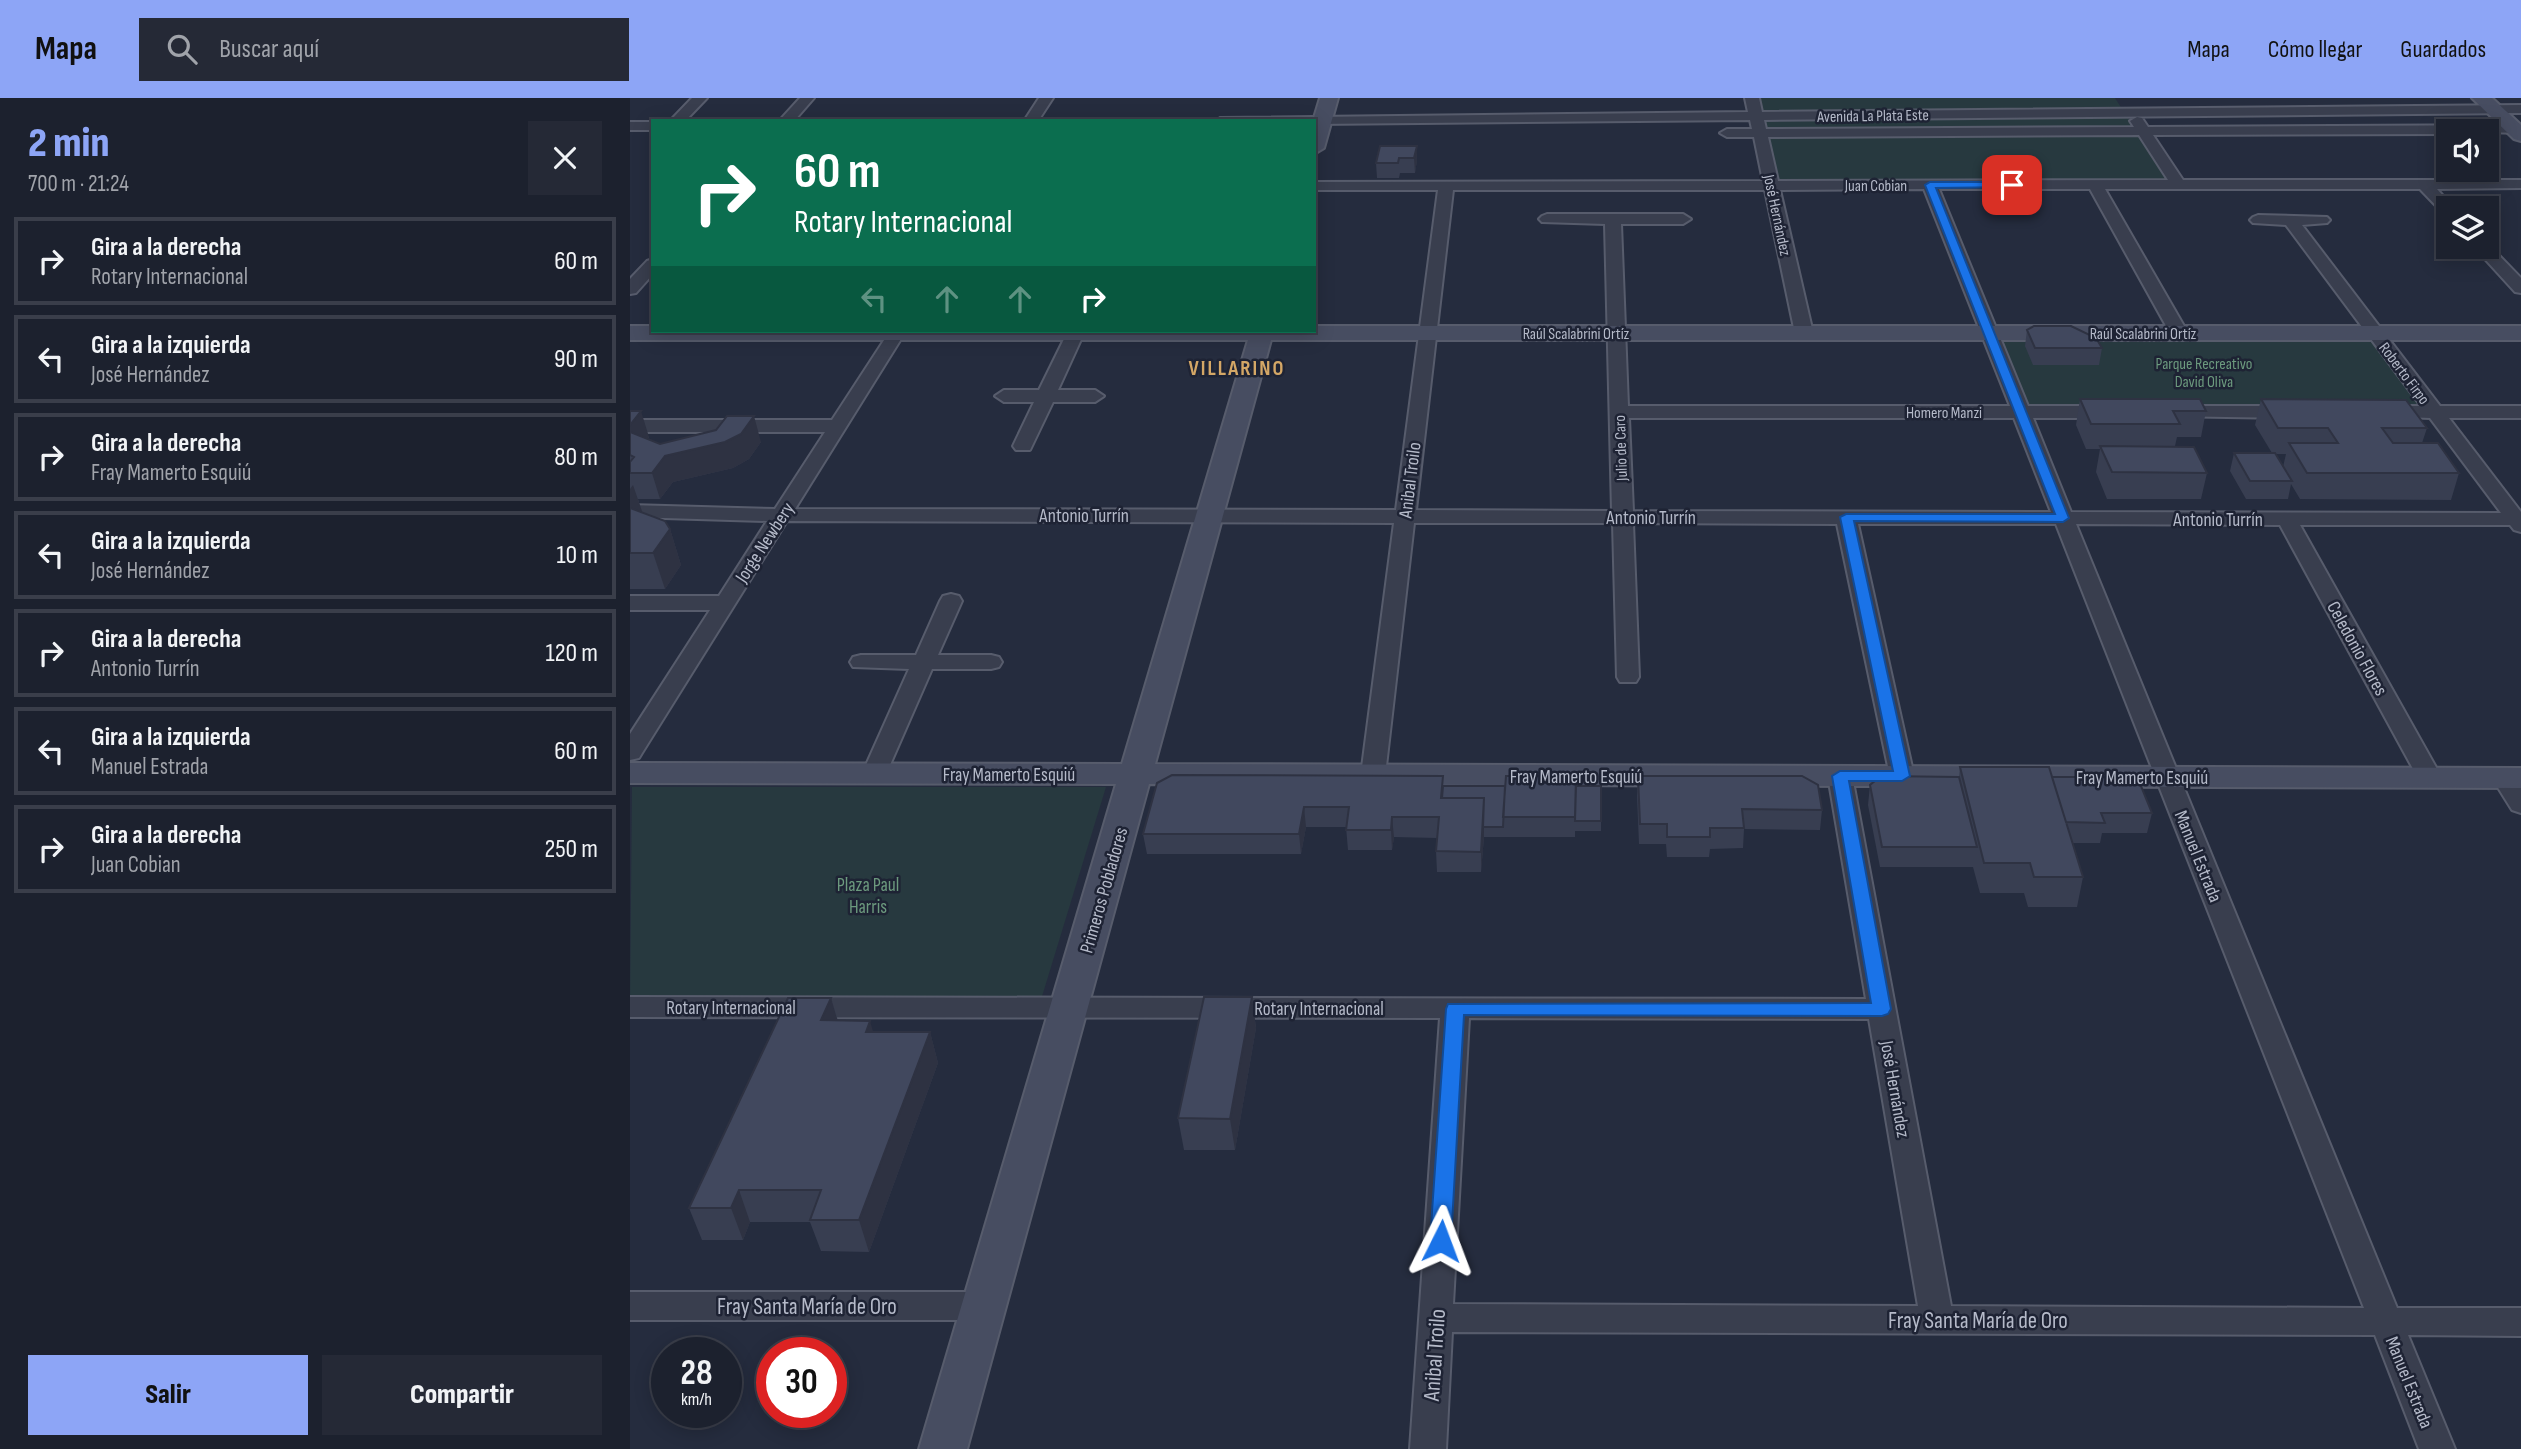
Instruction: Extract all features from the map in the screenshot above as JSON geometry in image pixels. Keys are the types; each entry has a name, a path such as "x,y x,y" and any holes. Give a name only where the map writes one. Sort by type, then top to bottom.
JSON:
{"street":[{"path":"679,119 700,98"},
{"path":"788,119 807,98"},
{"path":"1032,119 1046,98"},
{"path":"1320,135 1329,98"},
{"name":"José Hernández","path":"1752,98 1804,333"},
{"path":"2122,98 2179,185"},
{"path":"2510,98 2521,108"},
{"path":"2487,104 2519,131"},
{"name":"Avenida La Plata Este","path":"1320,135 1756,116 2131,112 2487,104 2521,108"},
{"path":"630,126 651,126"},
{"name":"Avenida La Plata Este","path":"1718,133 2519,131"},
{"path":"630,141 651,140"},
{"path":"2424,184 2436,197"},
{"name":"Juan Cobian","path":"1316,186 2521,184"},
{"name":"Manuel Estrada","path":"1930,185 2437,1449"},
{"path":"2095,185 2179,333"},
{"name":"Anibal Troilo","path":"1373,775 1446,186"},
{"path":"1547,219 1683,219"},
{"name":"Julio de Caro","path":"1613,219 1628,677"},
{"path":"2258,220 2322,220"},
{"name":"Roberto Firpo","path":"2290,220 2519,522"},
{"path":"2493,259 2521,288"},
{"path":"630,289 651,266"},
{"name":"Raúl Scalabrini Ortíz","path":"1316,332 2521,333"},
{"name":"Raúl Scalabrini Ortíz","path":"630,333 651,333"},
{"name":"Jorge Newbery","path":"630,753 896,333"},
{"path":"1023,446 1075,333"},
{"name":"Primeros Pobladores","path":"943,1449 1262,333"},
{"path":"1004,396 1095,396"},
{"name":"Homero Manzi","path":"1619,412 2131,412"},
{"path":"2158,412 2310,412"},
{"path":"2366,412 2521,412"},
{"path":"630,426 838,426"},
{"name":"Antonio Turrín","path":"630,511 781,514 2519,522"},
{"path":"1846,517 1902,776"},
{"name":"Celedonio Flores","path":"2287,519 2430,778"},
{"path":"874,774 951,601"},
{"path":"630,603 725,603"},
{"path":"861,662 991,662"},
{"name":"Fray Mamerto Esquiú","path":"630,773 2430,778 2515,787"},
{"name":"José Hernández","path":"1840,776 1937,1320"},
{"name":"Rotary Internacional","path":"630,1007 1882,1009"},
{"name":"Anibal Troilo","path":"1428,1449 1455,1009"},
{"name":"Fray Santa María de Oro","path":"630,1306 984,1306"},
{"name":"Fray Santa María de Oro","path":"1436,1318 2521,1322"}],"green space":[{"path":"1759,98 2115,98 2170,182 1777,182"},
{"name":"Parque Recreativo David Oliva","path":"1988,333 2375,333 2435,412 2020,412"},
{"name":"Plaza Paul Harris","path":"632,787 1106,787 1040,1003 630,1003"}],"building":[{"path":"1380,146 1417,146 1414,158 1399,158 1398,163 1376,163"},
{"path":"2034,326 2071,326 2096,338 2102,348 2035,348 2027,330"},
{"path":"2080,399 2200,399 2206,411 2173,411 2180,424 2091,424"},
{"path":"2261,399 2406,400 2427,428 2382,428 2393,443 2438,443 2459,473 2307,473 2289,443 2338,443 2328,428 2278,428"},
{"path":"630,411 641,411 630,425"},
{"path":"727,416 754,416 741,434 725,442 665,456 652,473 630,473 630,462 634,457 630,455 630,432 660,444 716,430"},
{"path":"2100,446 2194,447 2207,473 2112,472"},
{"path":"2234,453 2275,453 2292,481 2250,481"},
{"path":"630,508 665,521 670,529 653,553 630,553"},
{"path":"1960,767 2049,767 2083,877 2034,877 2030,863 1984,863"},
{"path":"1172,775 1443,776 1441,798 1484,798 1481,852 1436,851 1439,817 1392,817 1391,830 1346,830 1349,807 1304,807 1299,834 1143,834 1157,783"},
{"path":"1506,776 1576,776 1575,817 1503,817"},
{"path":"1638,776 1802,776 1818,785 1822,810 1742,809 1744,828 1710,828 1710,837 1667,837 1667,824 1640,824"},
{"path":"1881,776 1959,777 1977,847 1882,847 1870,785"},
{"path":"2052,777 2122,777 2141,786 2152,813 2101,813 2105,823 2066,822"},
{"path":"1443,786 1505,786 1503,827 1483,827 1484,798 1442,798"},
{"path":"1576,786 1601,786 1601,821 1575,821"},
{"path":"1204,997 1252,997 1230,1119 1178,1118"},
{"path":"788,998 831,998 821,1020 870,1021 866,1032 930,1032 859,1220 810,1220 821,1190 739,1190 731,1208 689,1208"}],"district":[{"name":"VILLARINO","path":"1237,368"}],"route":[{"path":"1441,1241 1455,1009 1882,1009 1840,776 1902,776 1846,517 2063,518 1930,185 2012,185"}]}
